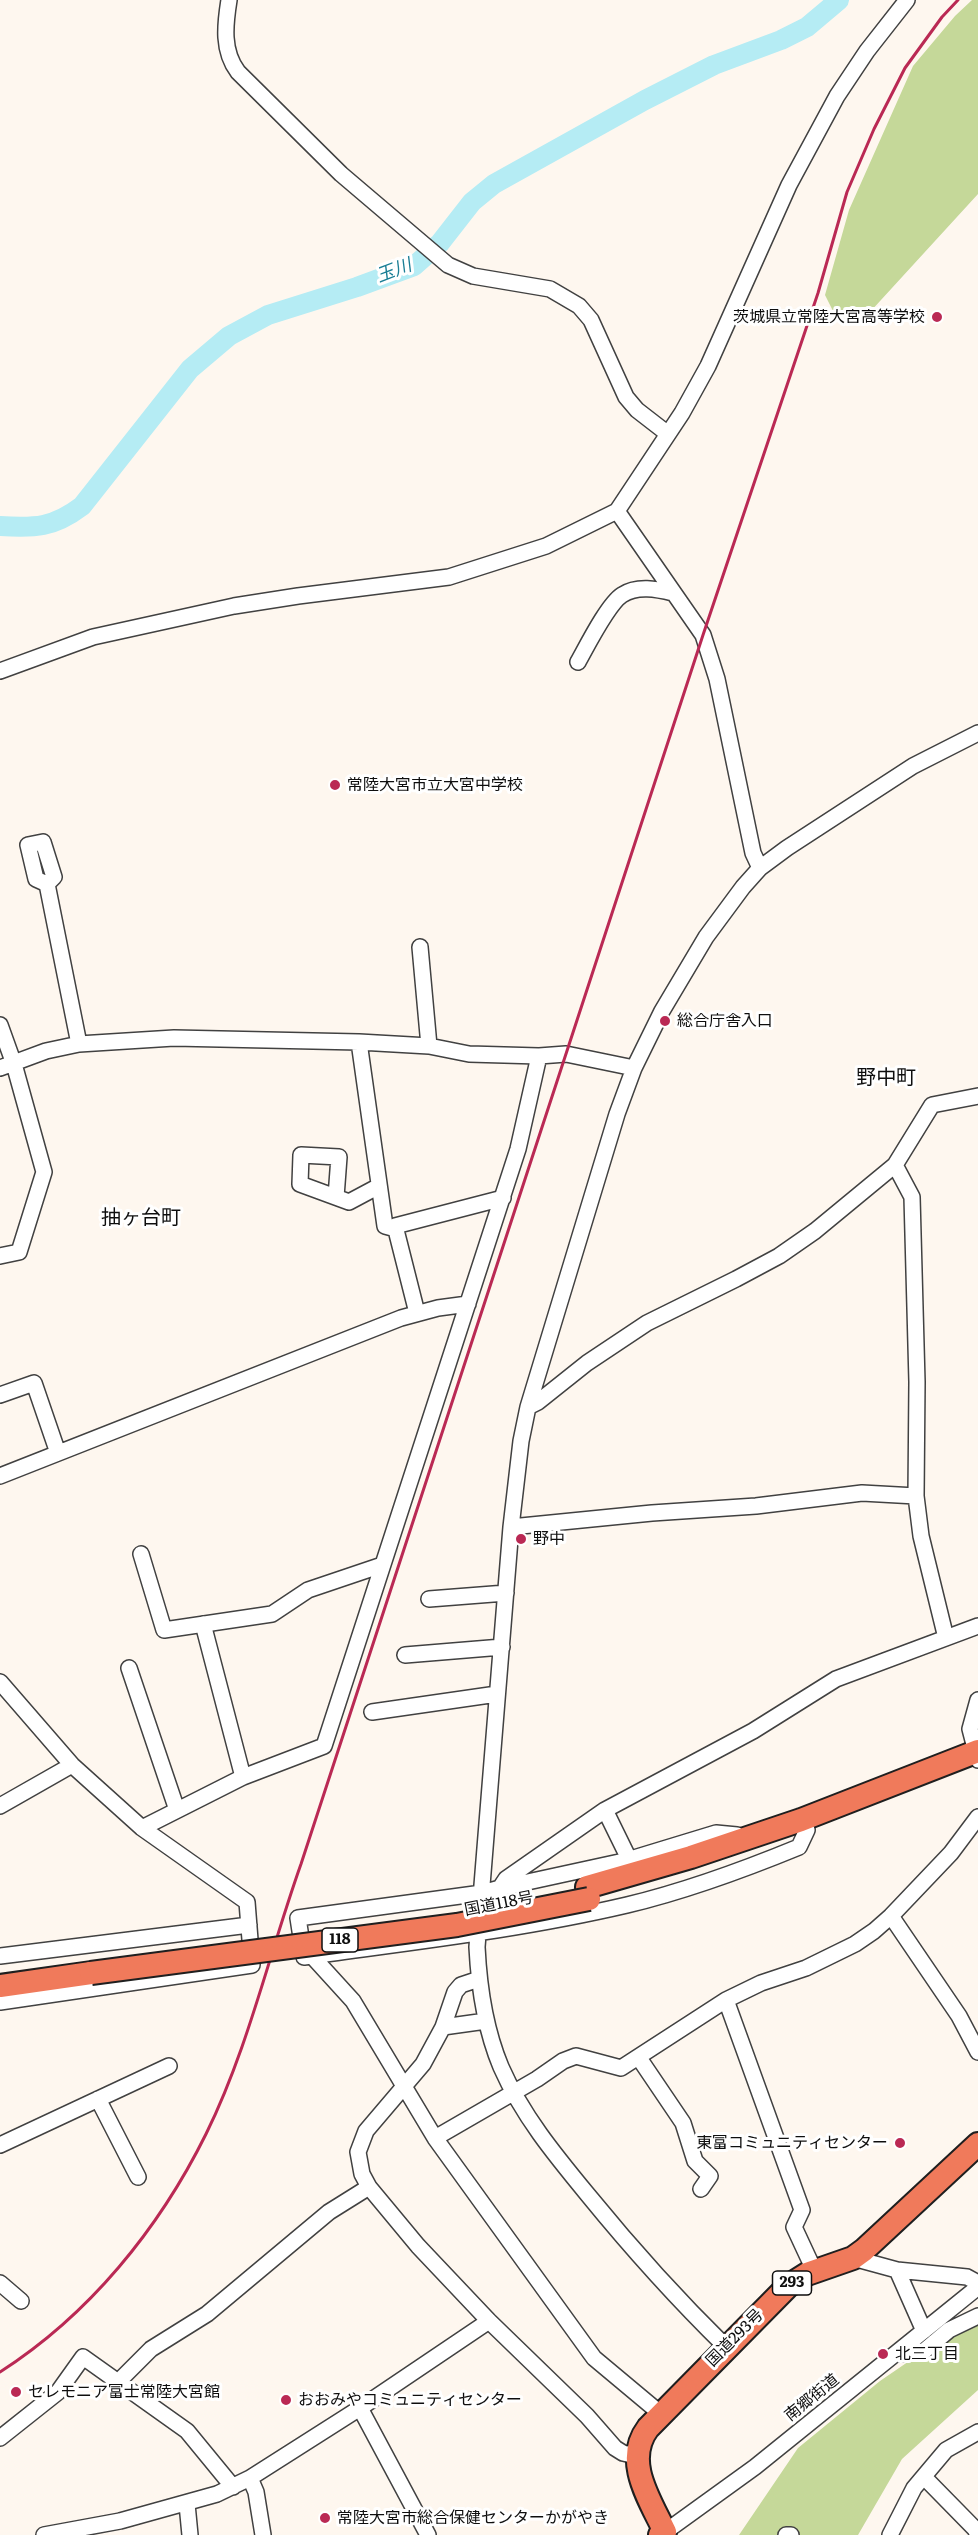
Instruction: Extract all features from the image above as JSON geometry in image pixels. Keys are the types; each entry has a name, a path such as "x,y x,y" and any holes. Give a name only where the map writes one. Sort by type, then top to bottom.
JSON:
{"highway":[{"name":"国道118号","path":"0,1986 90,1966 588,1893 697,1869 807,1830 977,1757"},
{"name":"国道118号","path":"588,1893 977,1757"},
{"name":"国道118号","path":"0,1972 90,1966"},
{"name":"国道293号","path":"636,2456 641,2438 661,2414 776,2296 814,2270 853,2258 879,2237 978,2144"},
{"path":"636,2456 645,2489 663,2534"}],"street":[{"path":"230,0 225,27 227,53 238,72 341,174 448,265 473,276 550,290 579,306 591,320 626,397 637,410 668,434"},
{"path":"0,670 93,637 234,606 449,577 546,546 617,511 668,434 708,366 809,145 837,96 867,51 908,0"},
{"path":"617,511 703,635 710,654 753,853 760,868"},
{"path":"578,662 610,608 622,595 646,589 673,593"},
{"path":"726,2347 640,2259 534,2127 501,2067 486,2021 479,1979 478,1934 519,1452 528,1407 617,1114 634,1068 662,1011 706,937 742,887 760,868 800,838 913,766 978,734"},
{"path":"47,885 79,1044"},
{"path":"420,947 429,1046"},
{"path":"0,1025 7,1066 44,1172 19,1252 0,1256"},
{"path":"7,1066 46,1051 79,1044 174,1038 359,1042 429,1046 469,1054 539,1056 566,1054 634,1068"},
{"path":"359,1042 385,1226 396,1229"},
{"path":"142,1828 243,1777 324,1746 503,1198 518,1149 539,1056"},
{"path":"528,1407 538,1402 587,1363 647,1323 779,1256 815,1231 895,1165 932,1105 978,1096"},
{"path":"895,1165 912,1197 917,1382 916,1496 921,1536 946,1638"},
{"path":"336,1197 349,1202 379,1185"},
{"path":"417,1314 395,1226 503,1198"},
{"path":"1,1472 58,1453 401,1318 438,1308 468,1305"},
{"path":"0,1395 34,1383 58,1453"},
{"path":"511,1527 652,1513 756,1506 862,1493 916,1496"},
{"path":"141,1554 164,1630 272,1614 308,1590 382,1565"},
{"path":"429,1599 506,1593"},
{"path":"203,1624 243,1777"},
{"path":"500,1888 506,1879 605,1810 753,1731 836,1679 978,1626"},
{"path":"405,1655 501,1647"},
{"path":"129,1668 177,1810"},
{"path":"0,1682 72,1765 142,1828 247,1902 252,1965 0,2001"},
{"path":"372,1712 497,1694"},
{"path":"977,1757 970,1729 978,1700"},
{"path":"0,1806 72,1765"},
{"path":"605,1810 629,1859"},
{"path":"435,2138 514,2093 563,2061 576,2056 621,2068 726,2000 761,1983 806,1968 855,1944 891,1916 951,1853 978,1817"},
{"path":"740,1840 736,1835 716,1833 629,1859 482,1893 298,1918 304,1957 478,1934 628,1905 703,1883 799,1847 807,1830"},
{"path":"891,1916 959,2016 978,2052"},
{"path":"0,1956 249,1925"},
{"path":"312,1956 352,2001 435,2138 594,2358 661,2414"},
{"path":"479,1979 461,1984 455,1992 443,2027 423,2064 373,2121 361,2140 359,2163 369,2187 418,2246 489,2321 587,2416 615,2448 623,2453 636,2456"},
{"path":"726,2000 802,2210 794,2227 814,2270"},
{"path":"443,2027 486,2021"},
{"path":"639,2058 683,2123 695,2161 710,2176 701,2188"},
{"path":"0,2145 170,2066"},
{"path":"98,2099 138,2177"},
{"path":"118,2382 151,2349 207,2314 329,2212 369,2187"},
{"path":"853,2258 897,2270 967,2277 978,2285"},
{"path":"897,2270 924,2331"},
{"path":"0,2283 21,2301"},
{"name":"南郷街道","path":"663,2534 755,2467 897,2354 978,2285"},
{"path":"897,2354 924,2351 949,2330 978,2316"},
{"path":"44,2535 121,2528 233,2487 360,2408 489,2321"},
{"path":"0,2438 58,2392 83,2357 187,2431 233,2487"},
{"path":"360,2408 428,2535"},
{"path":"890,2535 914,2488 946,2450 978,2432"},
{"path":"924,2477 977,2530"},
{"path":"250,2478 256,2492 263,2535"},
{"path":"187,2504 190,2535"},
{"path":"786,2535 791,2535"}],"green space":[{"path":"972,0 978,0 978,194 870,312 849,316 833,311 825,295 849,210 913,66 955,16"},
{"path":"978,2309 978,2390 902,2459 858,2535 739,2535 798,2448 880,2381 959,2327"}],"waterway":[{"name":"玉川","path":"0,526 24,527 53,523 82,506 190,369 229,336 268,315 414,266 440,243 472,202 494,184 645,100 714,65 781,40 807,27 839,0"}],"railway":[{"path":"0,2372 63,2324 119,2267 144,2236 166,2203 187,2169 221,2102 246,2035 703,635 818,293 847,192 874,129 905,68 942,17 958,0"}],"place":[{"name":"茨城県立常陸大宮高等学校","path":"937,317"},
{"name":"常陸大宮市立大宮中学校","path":"335,785"},
{"name":"総合庁舎入口","path":"665,1021"},
{"name":"野中","path":"521,1539"},
{"name":"東富コミュニティセンター","path":"900,2143"},
{"name":"北三丁目","path":"883,2354"},
{"name":"セレモニア富士常陸大宮館","path":"16,2392"},
{"name":"おおみやコミュニティセンター","path":"286,2400"},
{"name":"常陸大宮市総合保健センターかがやき","path":"325,2518"}],"district":[{"name":"野中町","path":"886,1078"},
{"name":"抽ヶ台町","path":"141,1218"}]}
